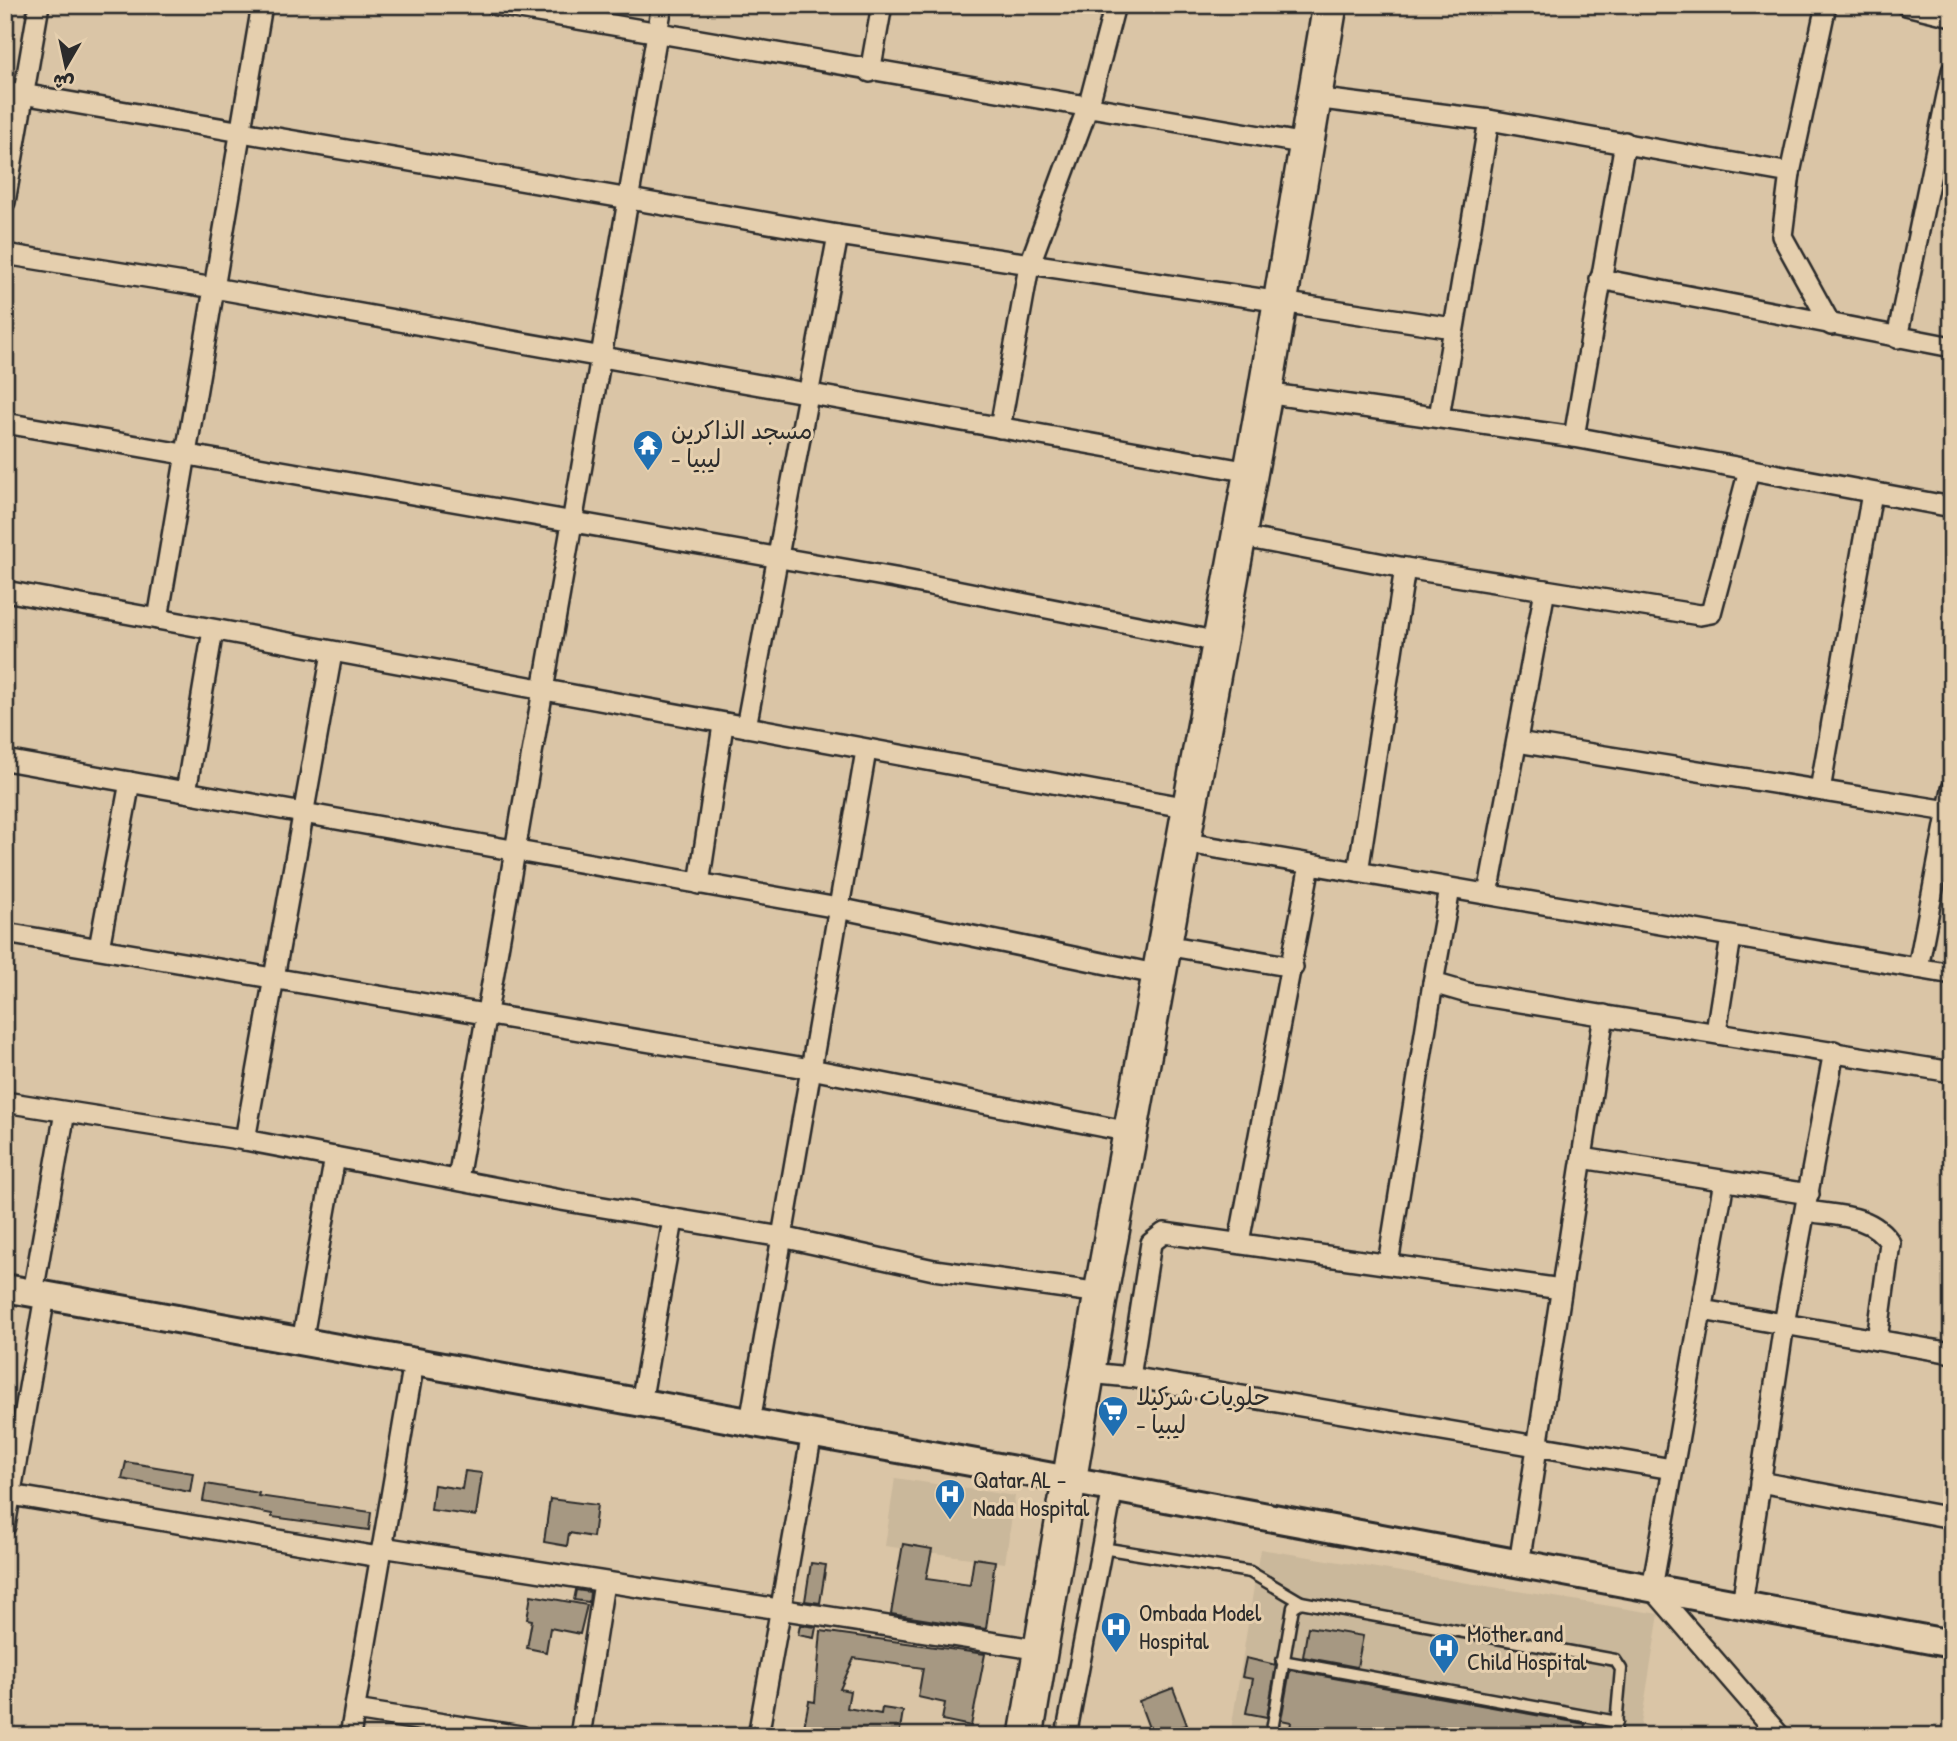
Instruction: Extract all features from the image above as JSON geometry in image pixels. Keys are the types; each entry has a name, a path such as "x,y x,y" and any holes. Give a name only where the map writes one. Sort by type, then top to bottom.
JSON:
{"highway":[{"path":"1026,1736 1101,1293 1265,393 1330,5"}],"street":[{"path":"5,202 15,93 39,5"},
{"path":"158,619 261,5"},
{"path":"496,5 870,72 1089,104 1307,144"},
{"path":"458,1179 489,1013 662,5"},
{"path":"870,72 882,5"},
{"path":"1000,428 1029,266 1089,104 1115,5"},
{"path":"1826,5 1790,173 1782,236 1831,325"},
{"path":"1906,5 1952,16"},
{"path":"1897,338 1952,71"},
{"path":"15,93 838,235 1029,266 1454,328"},
{"path":"1314,98 1489,120 1790,173"},
{"path":"1439,417 1489,120"},
{"path":"1574,437 1625,142"},
{"path":"746,727 806,392 838,235"},
{"path":"5,254 214,288 1250,472"},
{"path":"1600,279 1952,347"},
{"path":"1265,393 1574,437 1952,508"},
{"path":"5,423 776,557 1219,642"},
{"path":"1238,536 1405,568 1700,615 1711,613 1716,602 1749,470"},
{"path":"1820,790 1872,493"},
{"path":"1358,872 1405,568"},
{"path":"1488,894 1545,590"},
{"path":"5,591 723,725 1189,808"},
{"path":"186,792 213,630"},
{"path":"246,1140 332,653"},
{"path":"699,884 723,725"},
{"path":"1517,742 1948,811"},
{"path":"750,1422 866,751"},
{"path":"5,760 838,908 1162,960 1293,967"},
{"path":"99,948 130,782"},
{"path":"1918,968 1952,789"},
{"path":"1182,842 1952,974"},
{"path":"1239,1242 1293,967 1310,864"},
{"path":"1388,1264 1450,889"},
{"path":"5,933 811,1069 1130,1132"},
{"path":"1716,1032 1731,937"},
{"path":"1433,984 1471,994 1952,1072"},
{"path":"1519,1564 1604,1015"},
{"path":"1742,1605 1784,1324 1808,1203 1833,1051"},
{"path":"5,1102 246,1140 673,1220 782,1237 934,1270 1101,1293"},
{"path":"5,1526 11,1495 10,1471 65,1112"},
{"path":"302,1342 335,1157"},
{"path":"1582,1158 1724,1181 1868,1221 1883,1230 1891,1242 1877,1340"},
{"path":"1652,1588 1724,1181"},
{"path":"641,1403 673,1220"},
{"path":"1130,1377 1151,1243 1157,1235 1164,1233 1562,1289"},
{"path":"5,1288 1113,1488 1952,1644"},
{"path":"1702,1310 1952,1353"},
{"path":"350,1736 414,1362"},
{"path":"1089,1373 1130,1377 1672,1469"},
{"path":"758,1736 811,1433"},
{"path":"1760,1482 1952,1518"},
{"path":"1066,1736 1113,1488"},
{"path":"11,1495 1041,1650"},
{"path":"580,1736 604,1583"},
{"path":"1652,1588 1780,1736"},
{"path":"355,1710 522,1736"}],"lane":[{"path":"1101,1548 1250,1572 1273,1583 1301,1602 1615,1660 1622,1669 1615,1736"},
{"path":"1271,1736 1293,1607 1301,1602"},
{"path":"1282,1661 1617,1721"}],"shaded area":[{"name":"Qatar AL - Nada Hospital","path":"895,1478 1015,1496 1005,1563 885,1546"},
{"name":"Mother and Child Hospital","path":"1260,1549 1659,1614 1639,1736 1230,1736"}],"building":[{"path":"126,1462 193,1473 190,1492 122,1479"},
{"path":"465,1471 482,1473 476,1516 431,1510 434,1485 462,1489"},
{"path":"206,1484 259,1493 258,1496 371,1512 369,1530 272,1517 272,1514 203,1501"},
{"path":"550,1499 597,1505 593,1537 569,1533 567,1546 544,1542"},
{"path":"903,1544 932,1549 926,1579 970,1585 974,1558 995,1561 986,1629 891,1614"},
{"path":"811,1563 826,1565 820,1603 805,1601"},
{"path":"576,1590 590,1592 589,1602 574,1600"},
{"path":"531,1595 587,1605 580,1634 550,1628 546,1652 527,1648 532,1620 527,1619"},
{"path":"800,1625 816,1627 814,1638 798,1635"},
{"path":"1308,1627 1363,1636 1357,1667 1303,1657"},
{"path":"821,1631 985,1654 971,1726 942,1720 945,1703 918,1697 923,1668 854,1658 840,1689 850,1691 847,1708 881,1714 882,1708 903,1711 899,1736 821,1736 803,1732 809,1701 815,1702"},
{"path":"1246,1658 1276,1665 1267,1717 1246,1713 1253,1679 1242,1677"},
{"path":"1290,1670 1585,1724 1583,1736 1289,1736 1291,1722 1281,1720"},
{"path":"1173,1688 1187,1725 1152,1736 1139,1701"}],"place":[{"name":"مسجد الذاكرين - ليبيا","path":"648,472"},
{"name":"حلويات شركيلا - ليبيا","path":"1113,1438"},
{"name":"Qatar AL - Nada Hospital","path":"950,1521"},
{"name":"Ombada Model Hospital","path":"1116,1654"},
{"name":"Mother and Child Hospital","path":"1444,1675"}]}
